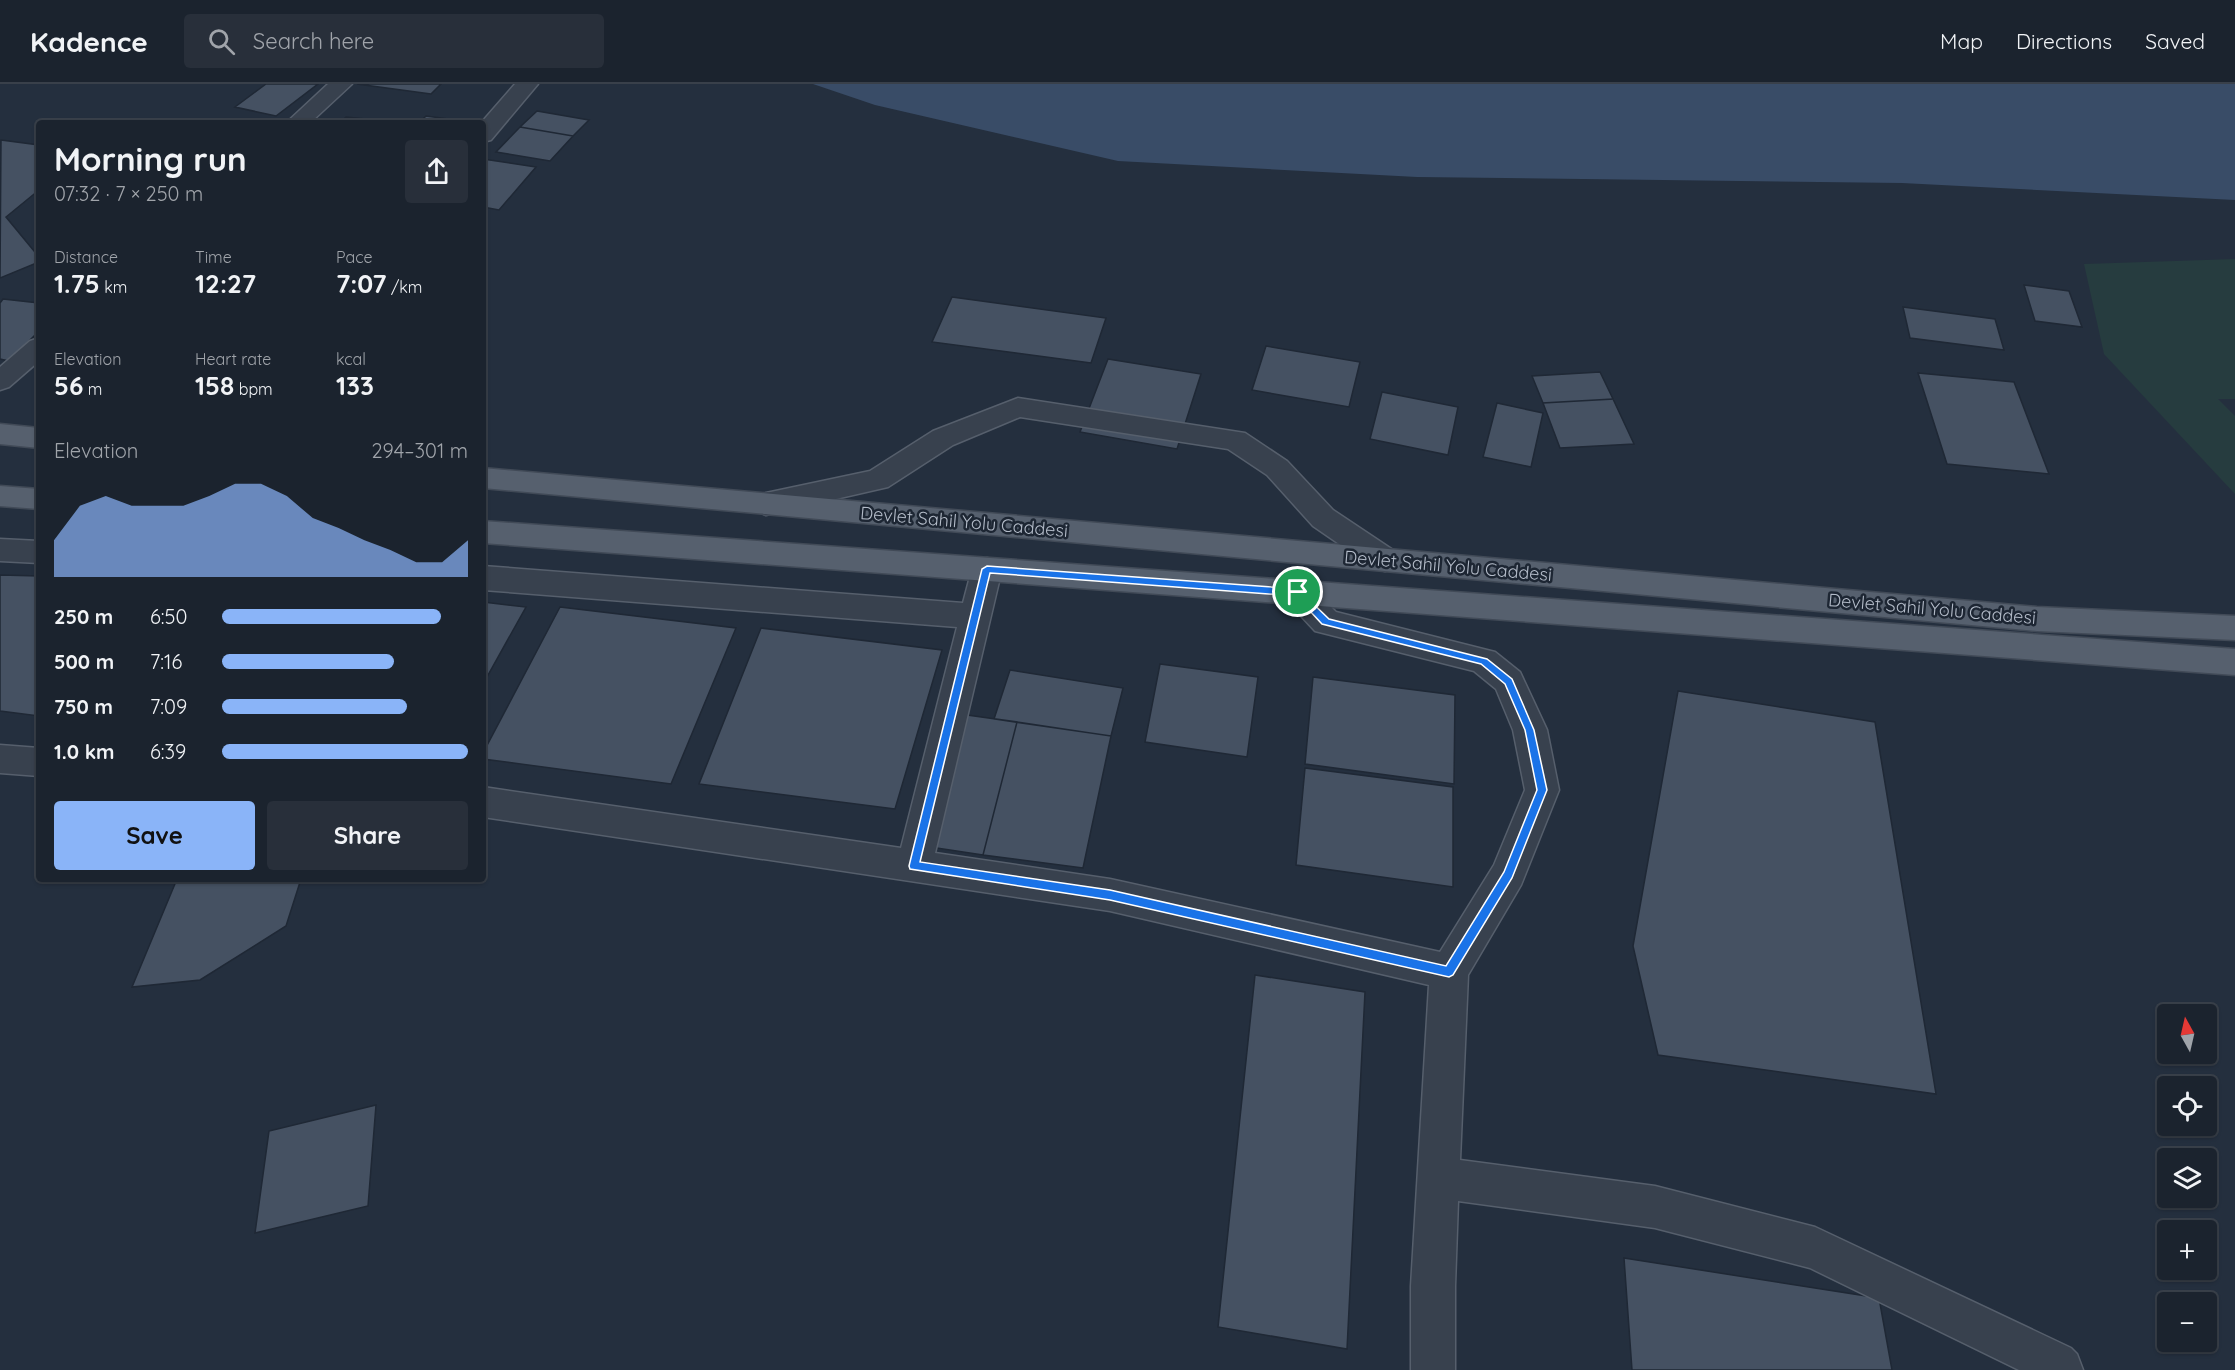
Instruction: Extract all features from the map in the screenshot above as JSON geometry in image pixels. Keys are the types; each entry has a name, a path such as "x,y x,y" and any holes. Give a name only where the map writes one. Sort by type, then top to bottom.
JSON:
{"main road":[{"path":"0,434 36,438"},
{"name":"Devlet Sahil Yolu Caddesi","path":"486,478 2037,619 2235,628"},
{"path":"0,496 36,499"},
{"name":"Devlet Sahil Yolu Caddesi","path":"486,532 2235,662"}],"street":[{"path":"300,120 341,84"},
{"path":"486,132 527,84"},
{"path":"0,381 36,350"},
{"path":"766,504 878,480 943,438 1018,407 1235,440 1277,468 1323,518 1385,560"},
{"path":"0,550 36,552"},
{"path":"914,866 987,569"},
{"path":"486,578 975,616"},
{"path":"1298,592 1326,622 1484,661 1509,681 1530,730 1542,790 1508,874 1449,972 1433,1286 1433,1370"},
{"path":"0,759 36,762"},
{"path":"486,802 1110,895 1449,972"},
{"path":"1438,1179 1655,1207 1815,1248 2055,1364 2061,1370"}],"green space":[{"path":"2235,259 2235,399 2218,399 2235,416 2235,494 2104,354 2084,264"}],"water":[{"path":"813,84 2235,84 2235,200 1902,183 1417,177 1118,161 875,105"}],"building":[{"path":"266,84 318,84 276,116 235,107"},
{"path":"357,84 441,84 431,94"},
{"path":"537,111 589,120 573,136 520,127"},
{"path":"426,116 456,120 422,120"},
{"path":"346,117 375,120 343,120"},
{"path":"520,127 573,136 550,161 496,152"},
{"path":"1,140 36,145 36,192 6,217 36,253 36,263 0,278"},
{"path":"486,159 536,167 499,210 486,208"},
{"path":"2024,285 2069,291 2082,327 2035,321"},
{"path":"952,297 1106,318 1091,363 932,342"},
{"path":"3,299 36,303 36,334 9,361 0,359 0,303"},
{"path":"1903,307 1995,319 2004,350 1910,338"},
{"path":"1266,346 1360,362 1349,407 1252,390"},
{"path":"1108,359 1201,374 1177,449 1080,432"},
{"path":"1600,372 1613,399 1543,403 1532,376"},
{"path":"1918,373 2014,382 2049,474 1947,464"},
{"path":"1382,392 1458,407 1448,455 1370,439"},
{"path":"1613,399 1634,444 1560,448 1543,403"},
{"path":"1497,403 1543,413 1531,467 1483,457"},
{"path":"0,575 36,576 36,716 0,711"},
{"path":"486,602 526,607 486,679"},
{"path":"560,607 736,628 671,784 486,759 486,747"},
{"path":"761,628 942,650 895,809 699,784"},
{"path":"1160,664 1258,677 1247,757 1145,742"},
{"path":"1010,670 1123,688 1111,736 994,719"},
{"path":"1313,677 1455,695 1454,784 1305,764"},
{"path":"1678,691 1875,722 1936,1094 1658,1055 1633,946"},
{"path":"967,715 1017,722 983,855 930,847"},
{"path":"1017,722 1111,736 1083,868 983,855"},
{"path":"1305,768 1453,787 1453,887 1296,865"},
{"path":"176,882 300,882 286,926 200,980 132,987"},
{"path":"1255,975 1365,992 1347,1349 1218,1327"},
{"path":"376,1105 368,1206 255,1233 269,1131"},
{"path":"1624,1258 1879,1298 1892,1370 1632,1370"}],"route":[{"path":"987,569 1298,592 1326,622 1484,661 1509,681 1530,730 1542,790 1508,874 1449,972 1110,895 914,866 987,569"}]}
